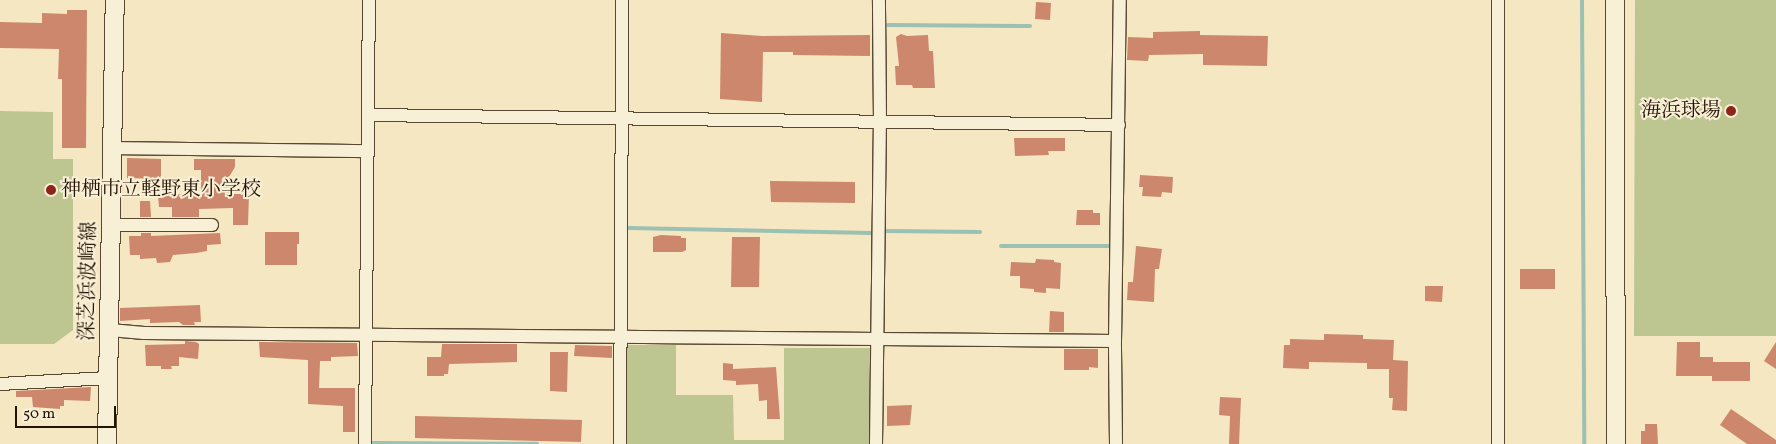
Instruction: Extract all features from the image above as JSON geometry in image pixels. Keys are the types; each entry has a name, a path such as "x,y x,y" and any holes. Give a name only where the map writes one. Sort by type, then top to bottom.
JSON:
{"main road":[{"name":"深芝浜波崎線","path":"107,444 114,148 115,0"},
{"path":"1615,0 1616,444"}],"street":[{"path":"365,444 369,0"},
{"path":"620,444 622,0"},
{"path":"876,444 880,122 879,0"},
{"path":"1116,444 1115,341 1120,0"},
{"path":"1498,0 1498,444"},
{"path":"368,115 1119,125"},
{"path":"114,148 368,151"},
{"path":"112,225 212,225"},
{"path":"110,330 144,333 1115,341"},
{"path":"0,384 108,378"}],"green space":[{"path":"1635,0 1776,0 1776,336 1634,336"},
{"path":"0,111 53,112 53,159 73,159 73,330 54,344 0,344"},
{"path":"627,345 676,345 676,395 733,395 734,440 784,440 784,348 870,348 870,444 627,444"}],"building":[{"path":"1036,2 1051,3 1050,20 1035,19"},
{"path":"67,10 87,10 86,148 62,148 62,79 58,79 59,49 0,48 0,22 42,23 42,13 67,14"},
{"path":"1200,31 1200,35 1268,36 1267,66 1203,65 1203,54 1149,55 1148,61 1127,60 1128,37 1153,38 1153,32"},
{"path":"721,33 762,36 870,35 870,56 793,55 793,52 763,52 762,102 720,99"},
{"path":"901,34 907,36 928,35 929,51 933,51 935,88 913,88 912,85 896,85 895,66 899,66 896,37"},
{"path":"1014,138 1065,138 1065,151 1048,151 1049,155 1015,156"},
{"path":"127,158 161,159 161,179 127,178"},
{"path":"194,159 235,159 235,167 229,177 229,194 249,194 248,225 233,225 233,208 199,209 199,217 172,217 172,207 159,207 158,195 201,194 201,170 194,170"},
{"path":"1140,175 1173,177 1172,193 1162,192 1161,197 1142,196 1143,187 1139,187"},
{"path":"770,181 855,182 855,203 771,202"},
{"path":"140,201 150,201 151,217 140,217"},
{"path":"1077,210 1093,210 1093,213 1100,213 1100,225 1076,225"},
{"path":"265,232 299,232 297,265 265,265"},
{"path":"141,233 151,233 151,236 220,233 221,244 207,245 207,251 173,255 170,262 157,263 156,258 140,259 140,255 130,255 129,236 141,236"},
{"path":"661,235 686,238 686,250 682,252 653,252 653,237"},
{"path":"732,237 760,237 759,287 731,287"},
{"path":"1136,246 1162,249 1159,269 1155,269 1154,302 1127,300 1128,282 1133,282"},
{"path":"1036,259 1054,260 1054,262 1061,263 1060,289 1046,288 1046,293 1034,292 1034,289 1020,288 1020,276 1010,276 1011,262 1035,263"},
{"path":"1520,269 1555,269 1555,289 1520,289"},
{"path":"1425,286 1443,286 1442,302 1425,301"},
{"path":"200,305 201,322 194,322 195,325 183,325 179,322 150,323 150,319 120,321 120,308"},
{"path":"1050,311 1064,312 1064,332 1049,332"},
{"path":"1324,334 1363,335 1363,339 1394,340 1393,360 1408,361 1407,411 1392,410 1393,398 1389,398 1389,369 1367,369 1367,363 1309,362 1309,369 1283,368 1284,345 1290,345 1290,339 1324,340"},
{"path":"185,341 199,344 198,359 179,357 179,366 171,366 172,369 161,369 161,366 146,366 145,345 185,344"},
{"path":"259,342 357,343 358,356 331,357 331,361 320,361 319,388 355,388 355,432 343,432 343,406 308,404 308,360 260,357"},
{"path":"1677,342 1700,342 1700,357 1713,357 1713,362 1750,362 1750,381 1712,381 1712,376 1676,376"},
{"path":"1776,342 1776,369 1764,361"},
{"path":"442,344 517,344 517,362 449,364 448,374 444,374 444,376 427,376 427,357 441,357"},
{"path":"575,345 612,346 612,358 574,356"},
{"path":"1064,349 1098,349 1098,368 1089,367 1089,370 1064,370"},
{"path":"550,352 568,352 567,392 550,391"},
{"path":"723,363 733,364 733,369 776,367 780,419 767,419 767,400 759,401 758,384 736,385 736,381 723,380"},
{"path":"91,387 90,401 64,400 64,406 60,406 60,409 33,407 32,397 16,397 16,391"},
{"path":"1220,397 1241,398 1239,444 1229,444 1230,416 1219,415"},
{"path":"912,405 910,425 887,426 887,406"},
{"path":"1731,409 1776,440 1776,444 1747,444 1720,425"},
{"path":"415,416 582,420 581,442 415,438"},
{"path":"1645,424 1657,424 1658,444 1641,444 1641,431 1645,431"}],"waterway":[{"path":"1582,0 1584,444"},
{"path":"888,25 1030,26"},
{"path":"629,228 871,233"},
{"path":"886,231 980,232"},
{"path":"1001,246 1111,246"},
{"path":"372,443 537,444"}],"place":[{"name":"海浜球場","path":"1731,111"},
{"name":"神栖市立軽野東小学校","path":"51,190"}]}
